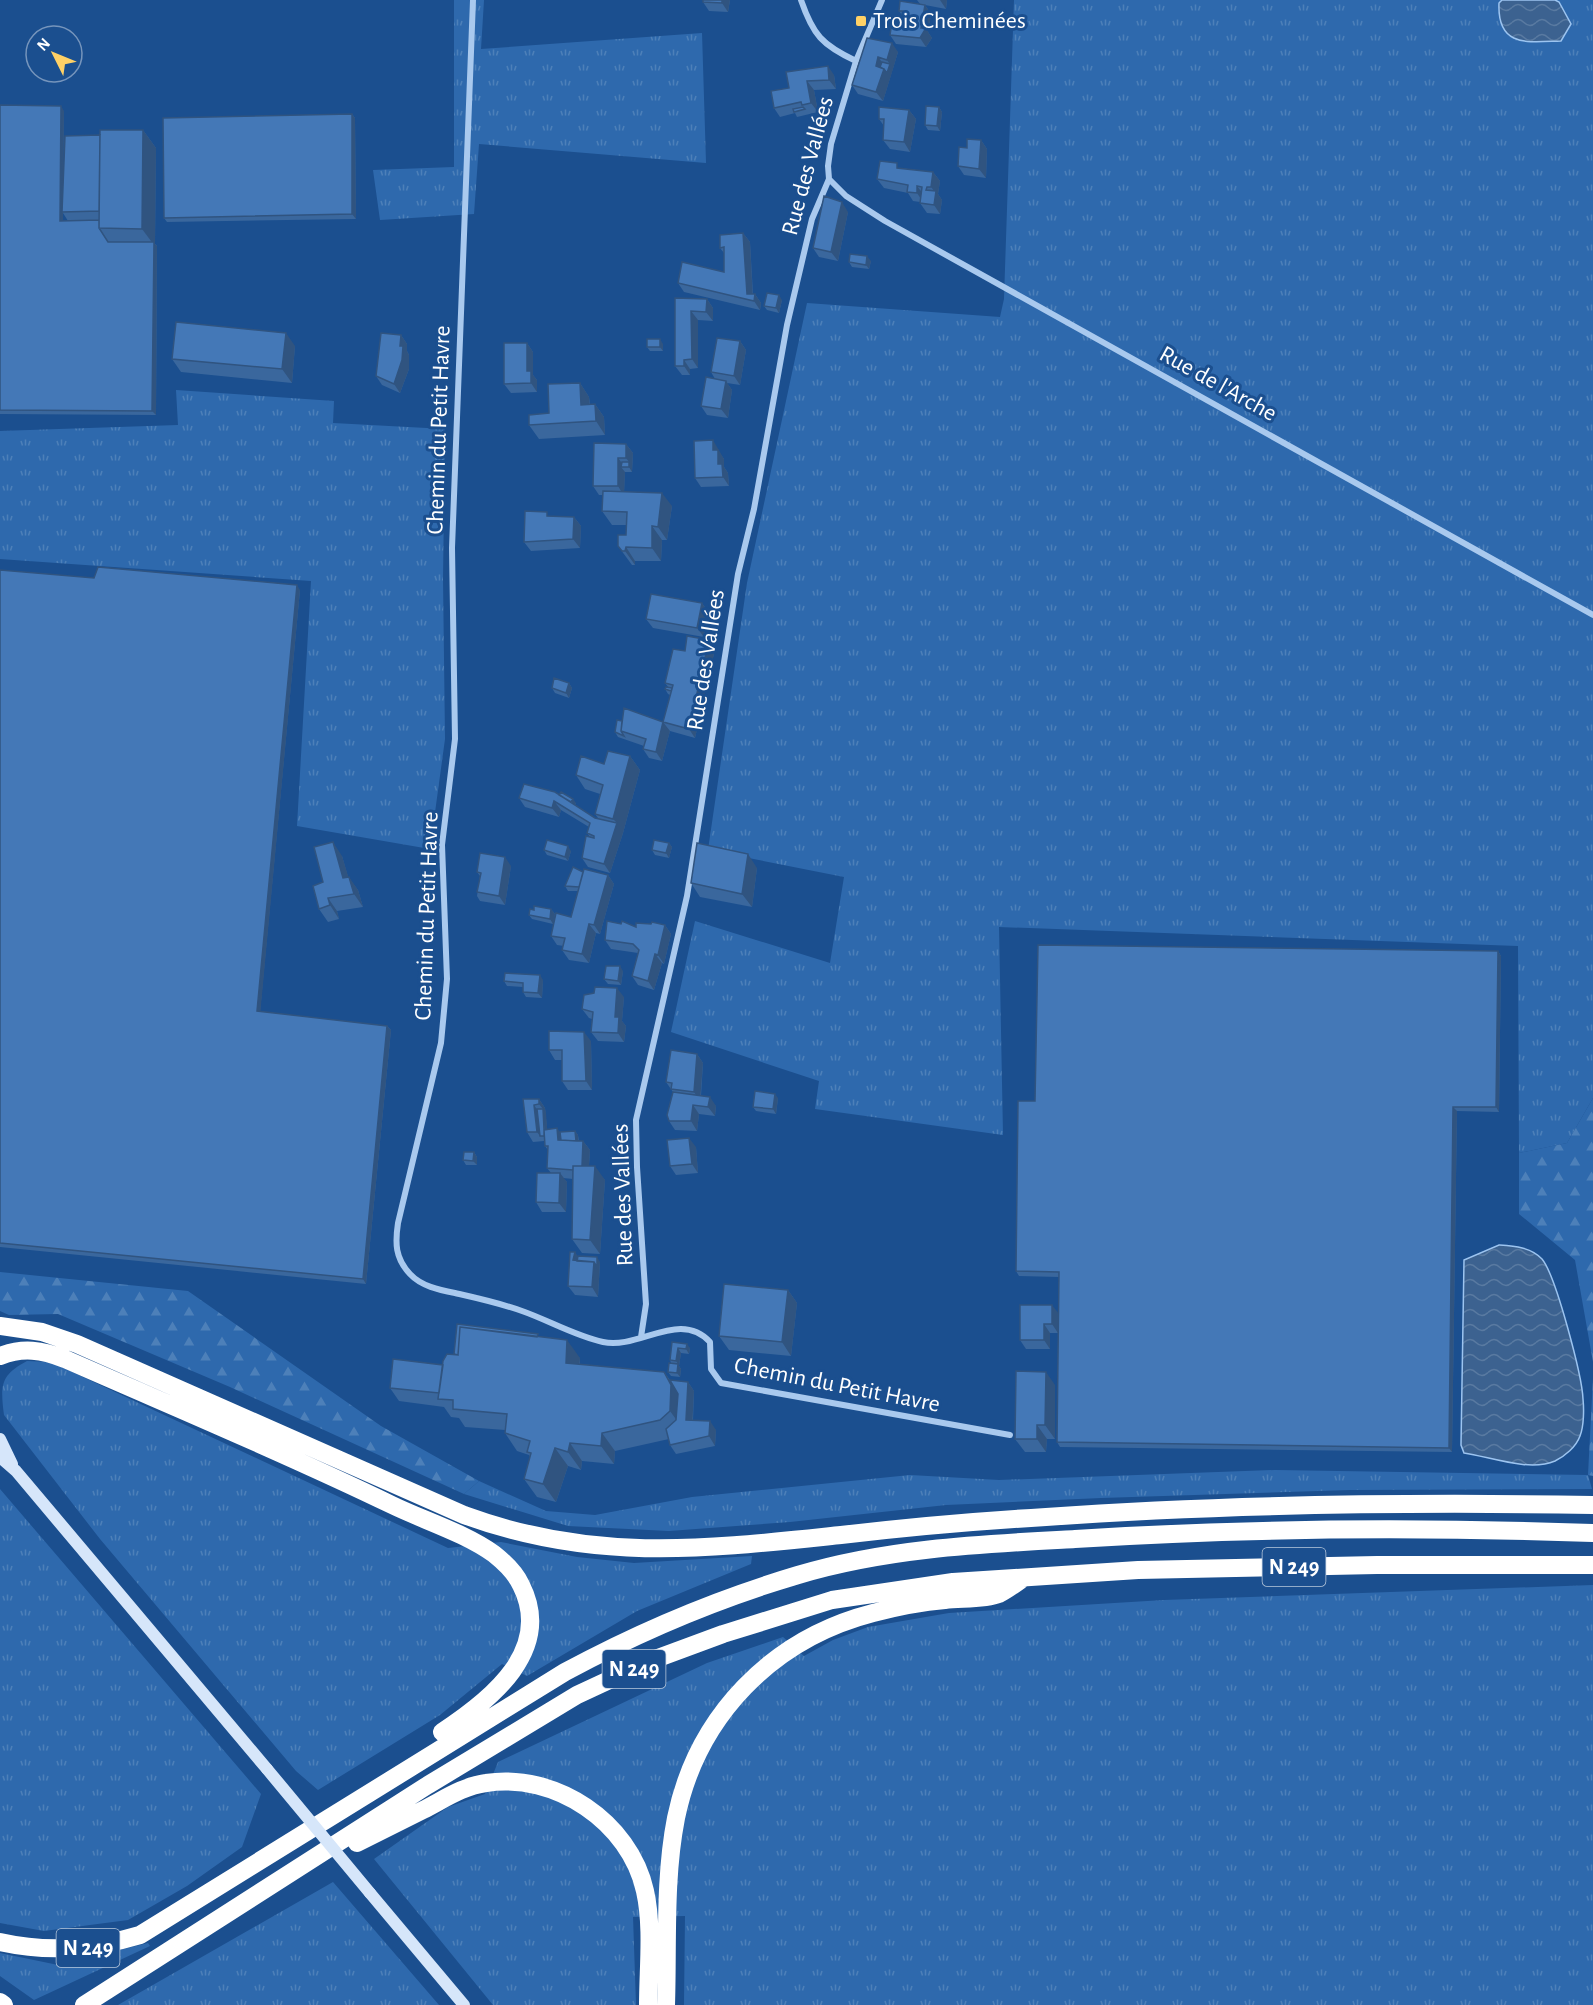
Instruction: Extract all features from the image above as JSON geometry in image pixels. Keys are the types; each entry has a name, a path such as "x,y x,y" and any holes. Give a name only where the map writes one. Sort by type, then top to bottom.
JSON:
{"highway":[{"path":"0,1326 42,1332 77,1344 464,1515 508,1530 582,1546 669,1551 953,1523 1228,1509 1504,1504 1593,1505"},
{"path":"0,1356 16,1350 36,1350 65,1359 478,1545 495,1554 520,1582 528,1600 531,1633 515,1667 501,1684 460,1720 371,1780 293,1841"},
{"name":"N 249","path":"0,1942 47,1950 76,1950 140,1935 475,1725 593,1657 637,1635 704,1608 800,1575 896,1554 961,1546 1155,1534 1467,1529 1593,1533"},
{"name":"N 249","path":"84,2005 503,1738 577,1695 651,1661 723,1634 832,1600 953,1582 1138,1570 1377,1565 1593,1565"},
{"path":"666,2005 671,1856 678,1810 690,1768 704,1740 740,1690 787,1650 812,1635 847,1621 930,1601 997,1595 1024,1578"},
{"path":"288,1876 465,1788 507,1781 530,1783 551,1789 574,1799 609,1827 626,1847 638,1869 648,1911 648,2005"},
{"path":"0,2002 4,2005"}],"main road":[{"path":"0,1439 16,1471"},
{"path":"0,1457 16,1471 464,2005"}],"street":[{"name":"Chemin du Petit Havre","path":"473,0 452,548 455,739 442,845 447,979 441,1043 394,1243 398,1256 409,1273 438,1290 522,1311 602,1342 619,1343 676,1329 692,1329 703,1334 710,1342 711,1369 721,1383 1010,1435"},
{"path":"801,0 809,24 818,37 831,49 856,61"},
{"name":"Rue des Vallées","path":"642,1338 646,1304 636,1120 687,896 736,584 754,509 787,325 812,219 829,179 831,144 856,61 882,0"},
{"name":"Rue de l'Arche","path":"829,179 846,196 885,221 1593,615"}],"green space":[{"path":"454,0 484,0 481,49 702,33 706,163 479,144 474,214 380,220 373,170 454,167"},
{"path":"1014,0 1593,0 1593,1098 1567,1143 1519,1153 1518,946 999,927 1003,1135 815,1109 819,1081 671,1032 695,921 830,963 844,877 708,850 747,583 807,303 1000,317 1004,299"},
{"path":"176,390 334,401 333,423 445,429 443,579 445,739 430,849 297,826 311,581 0,559 0,431 178,425"},
{"path":"1593,1098 1593,1362 1575,1260 1519,1214 1519,1153 1567,1143"},
{"path":"0,1272 188,1291 381,1426 479,1481 464,1494 230,1387 58,1314 9,1315 0,1311"},
{"path":"27,1361 51,1362 448,1548 501,1542 577,1557 634,1563 752,1556 751,1564 637,1611 527,1676 502,1664 440,1715 318,1790 296,1771 100,1539 4,1415 2,1395 4,1382 12,1371"},
{"path":"1593,1378 1593,1476 1588,1475"},
{"path":"1275,1470 1588,1475 1592,1489 1350,1490 946,1505 790,1522 669,1531 568,1526 464,1494 479,1481 546,1511 595,1515 692,1497 910,1475 999,1480"},
{"path":"0,1489 261,1794 242,1847 187,1886 128,1920 44,1931 0,1923"},
{"path":"1593,1585 1593,2005 684,2005 685,1916 633,1917 636,2005 493,2005 374,1859 448,1807 485,1794 498,1762 707,1663 783,1637 804,1656 833,1640 868,1627 949,1613 1164,1600"},
{"path":"333,1882 439,2005 118,2005"},
{"path":"148,1943 150,1946 34,2000 0,1976 0,1953 58,1965"}],"water":[{"path":"1502,0 1555,0 1559,2 1571,24 1561,41 1537,42 1517,39 1503,28 1499,3"},
{"path":"1499,1245 1528,1250 1538,1255 1548,1269 1561,1305 1582,1387 1584,1408 1580,1436 1566,1454 1545,1464 1510,1463 1464,1453 1461,1445 1464,1260"}],"building":[{"path":"703,0 722,0 722,3 703,2"},
{"path":"900,1 925,5 921,28 926,28 920,38 890,35 892,22 900,25 903,11 899,11"},
{"path":"867,38 892,43 887,60 878,57 876,66 884,69 876,92 852,85"},
{"path":"882,62 890,64 887,73 880,67"},
{"path":"828,66 829,80 807,81 811,103 802,105 801,102 774,108 771,91 789,88 786,72"},
{"path":"0,105 61,106 60,221 99,220 99,228 108,242 154,242 152,411 0,410"},
{"path":"926,106 939,107 937,126 925,125"},
{"path":"803,107 805,109 794,112 793,109"},
{"path":"879,107 909,110 904,142 883,140 884,119 879,119"},
{"path":"352,114 352,214 164,218 163,118"},
{"path":"100,130 143,130 142,229 99,228"},
{"path":"100,135 99,211 62,212 65,136"},
{"path":"967,139 981,140 979,169 958,166 959,147 967,148"},
{"path":"880,161 897,163 897,168 933,172 931,187 927,187 926,190 936,191 934,205 920,203 922,187 917,186 917,193 907,192 908,185 877,179"},
{"path":"824,196 842,202 831,252 813,248"},
{"path":"743,233 747,294 755,294 754,301 678,283 682,262 724,272 724,247 720,248 720,235"},
{"path":"850,254 867,256 866,265 849,262"},
{"path":"767,293 779,295 776,308 764,306"},
{"path":"675,298 707,299 706,312 691,311 692,359 684,360 684,366 675,366"},
{"path":"176,322 286,333 282,369 172,359"},
{"path":"381,333 401,335 402,360 394,384 376,376"},
{"path":"717,338 740,341 734,376 711,372"},
{"path":"647,339 660,339 660,347 647,347"},
{"path":"504,343 527,343 527,371 531,371 531,383 504,384"},
{"path":"706,377 726,381 721,409 701,406"},
{"path":"580,383 581,405 595,404 596,421 529,425 529,415 549,413 548,384"},
{"path":"713,440 713,450 718,450 718,464 722,464 723,477 695,478 694,441"},
{"path":"594,443 626,444 626,458 618,458 618,486 593,486"},
{"path":"622,462 629,462 629,467 621,467"},
{"path":"603,491 662,493 658,527 652,526 652,548 626,547 625,551 622,551 618,546 618,535 626,535 627,512 602,511"},
{"path":"525,511 547,512 547,516 574,517 573,539 524,542"},
{"path":"98,567 297,585 257,1011 387,1026 363,1279 0,1243 0,570 94,578"},
{"path":"651,594 702,603 697,628 646,619"},
{"path":"687,636 709,640 689,729 663,722 673,685 665,683 673,649 685,651"},
{"path":"554,678 569,683 566,693 552,688"},
{"path":"624,708 663,722 656,752 643,749 646,739 621,731"},
{"path":"617,720 622,721 621,731 624,736 615,732"},
{"path":"608,751 630,756 613,819 595,814 603,785 576,775 581,756 604,764"},
{"path":"524,784 555,792 595,818 617,823 604,864 582,858 586,836 594,838 587,833 590,823 554,801 552,808 519,798"},
{"path":"561,792 573,799 571,802 559,795"},
{"path":"547,840 568,846 565,857 544,850"},
{"path":"654,840 669,843 666,853 652,850"},
{"path":"333,842 343,878 349,877 354,894 328,898 330,905 319,909 313,886 323,882 314,847"},
{"path":"697,843 748,854 742,894 691,883"},
{"path":"480,853 505,857 499,896 477,892 481,873 477,872"},
{"path":"573,867 583,872 579,887 565,886"},
{"path":"584,869 608,875 594,925 589,924 582,954 562,950 565,938 551,936 556,913 571,917"},
{"path":"534,906 551,909 550,919 529,915 530,909 534,910"},
{"path":"607,921 621,924 622,921 636,927 636,923 651,924 652,922 665,925 658,955 655,954 648,981 632,976 639,950 633,944 605,940"},
{"path":"1038,945 1498,951 1496,1107 1453,1107 1449,1448 1057,1442 1059,1272 1016,1271 1018,1101 1035,1101"},
{"path":"606,966 620,966 618,981 604,979"},
{"path":"505,973 540,975 538,993 523,992 523,983 504,981"},
{"path":"595,987 617,988 615,1017 619,1017 618,1033 591,1032 593,1012 582,1009 584,995 594,993"},
{"path":"549,1031 584,1032 586,1081 562,1081 562,1050 549,1050"},
{"path":"671,1050 697,1054 694,1092 671,1089 672,1083 666,1082"},
{"path":"755,1091 775,1094 773,1109 753,1107"},
{"path":"673,1092 710,1097 708,1107 693,1105 691,1121 669,1121 667,1115"},
{"path":"523,1099 539,1099 539,1104 534,1105 537,1132 527,1132"},
{"path":"537,1109 543,1109 544,1136 540,1136"},
{"path":"557,1128 558,1140 583,1141 582,1166 573,1166 573,1170 547,1168 548,1146 545,1146 544,1130"},
{"path":"575,1131 576,1141 561,1140 560,1132"},
{"path":"689,1138 692,1164 670,1166 667,1140"},
{"path":"464,1152 474,1152 473,1161 463,1160"},
{"path":"573,1166 595,1166 590,1240 572,1239"},
{"path":"537,1173 560,1173 559,1203 536,1202"},
{"path":"570,1252 575,1252 573,1260 594,1262 592,1287 568,1286"},
{"path":"578,1256 597,1257 597,1267 594,1262 577,1261"},
{"path":"724,1284 788,1290 782,1342 719,1336"},
{"path":"1020,1305 1052,1305 1052,1324 1044,1324 1044,1340 1020,1340"},
{"path":"457,1324 538,1334 537,1337 460,1327 458,1355 454,1354"},
{"path":"460,1327 567,1340 566,1363 664,1372 671,1385 670,1411 660,1420 602,1433 601,1446 570,1443 568,1452 555,1448 543,1484 524,1479 531,1453 527,1452 530,1441 505,1433 507,1414 453,1409 453,1400 438,1399 443,1361 447,1354 458,1355"},
{"path":"672,1342 687,1344 686,1349 678,1348 676,1361 670,1360"},
{"path":"393,1359 443,1365 439,1393 390,1388"},
{"path":"669,1363 678,1364 677,1373 668,1372"},
{"path":"1016,1371 1046,1372 1045,1425 1037,1425 1037,1439 1015,1439"},
{"path":"670,1380 688,1382 686,1420 710,1421 709,1436 670,1445 666,1429 676,1420 678,1394"}],"place":[{"name":"Trois Cheminées","path":"861,21"}]}
